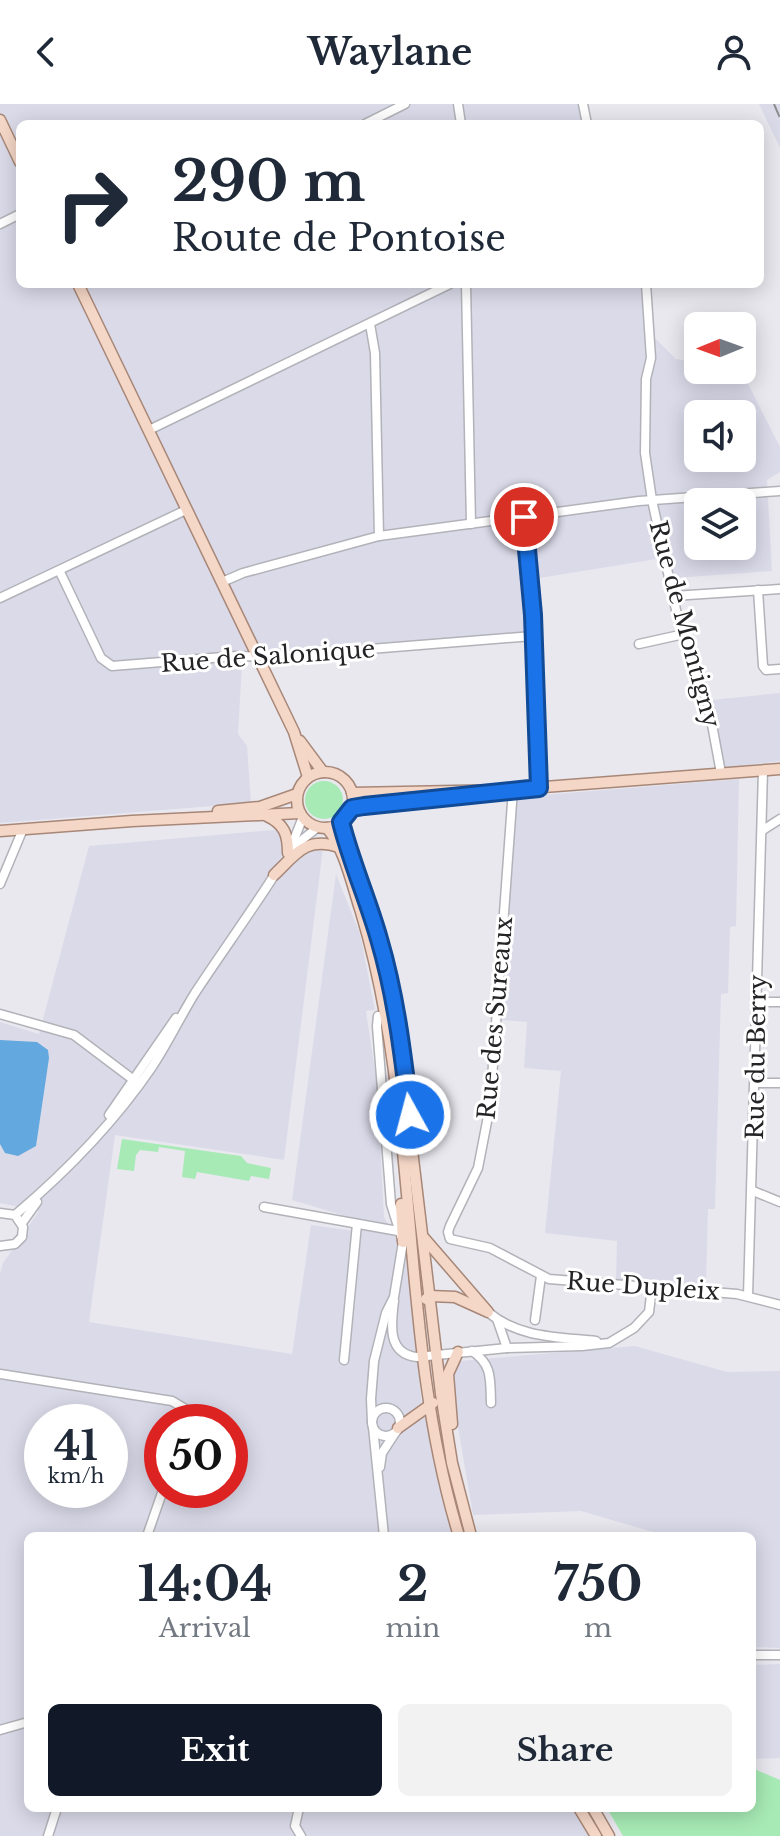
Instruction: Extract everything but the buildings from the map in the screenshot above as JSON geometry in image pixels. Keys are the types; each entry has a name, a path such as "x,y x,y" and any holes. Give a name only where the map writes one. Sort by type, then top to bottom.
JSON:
{"main road":[{"path":"0,120 16,154"},
{"path":"80,288 294,732 308,777"},
{"path":"294,732 323,772"},
{"path":"352,808 510,790 780,769"},
{"path":"132,821 260,807 297,794 308,777 323,772 339,775 352,793 352,808 341,822 322,827"},
{"path":"352,793 510,790"},
{"path":"297,794 301,815"},
{"path":"265,815 277,820 285,829 290,850"},
{"path":"0,831 132,821 301,815 322,827 339,847 371,945 399,1118 419,1306 470,1532"},
{"path":"341,822 380,942 399,1033 430,1296 431,1405 444,1479 458,1532"},
{"path":"274,875 304,847 317,842 339,847"},
{"path":"381,1014 392,1018 399,1033"},
{"path":"399,1118 403,1242"},
{"path":"424,1237 492,1315"},
{"path":"419,1306 430,1296 455,1297 492,1315"},
{"path":"458,1352 448,1382 458,1486"},
{"path":"397,1429 441,1394"},
{"path":"581,1812 596,1836"},
{"path":"595,1812 609,1836"}],"street":[{"path":"373,120 405,104"},
{"path":"149,430 442,288"},
{"path":"466,288 471,524"},
{"name":"Rue de Montigny","path":"646,288 651,358 646,379 645,453 652,500 673,596 702,681 721,773"},
{"path":"370,324 375,353 379,536"},
{"path":"222,582 243,573 379,536 652,500 780,491"},
{"path":"0,597 60,572 186,510"},
{"path":"524,517 533,636 539,788"},
{"name":"Rue de Salonique","path":"60,572 101,658 112,666 533,636"},
{"path":"673,596 780,589"},
{"path":"758,590 763,666 766,670 780,669"},
{"path":"639,644 684,634"},
{"name":"Rue du Berry","path":"748,1296 763,770"},
{"name":"Rue des Sureaux","path":"450,1239 450,1226 478,1168 490,1106 510,790"},
{"path":"22,1223 42,1195 96,1138 165,1046 182,1012 290,850 301,815"},
{"path":"763,830 780,819"},
{"path":"290,850 322,827"},
{"path":"0,884 23,829"},
{"path":"758,1002 780,1002"},
{"path":"0,1014 74,1035 137,1081"},
{"path":"381,1014 377,1026 391,1204 403,1242 391,1332 395,1344 408,1356 430,1356 507,1348 609,1343 634,1328 649,1312 652,1287"},
{"path":"756,1083 780,1083"},
{"path":"753,1191 780,1202"},
{"path":"15,1215 42,1195"},
{"path":"264,1207 398,1231"},
{"path":"0,1213 15,1215 22,1223 23,1232 19,1241 3,1249"},
{"path":"344,1360 357,1224"},
{"name":"Rue Dupleix","path":"450,1239 490,1248 541,1276 748,1296 780,1305"},
{"path":"535,1320 541,1276"},
{"path":"384,1532 371,1399 374,1361 386,1313 394,1297"},
{"path":"492,1315 514,1329 609,1343"},
{"path":"492,1315 507,1348"},
{"path":"471,1351 488,1366 491,1403"},
{"path":"0,1374 177,1404"},
{"path":"373,1424 378,1410 391,1409 399,1419 397,1429 382,1453 378,1480"},
{"path":"373,1424 383,1435 397,1429"},
{"path":"148,1532 157,1508"},
{"path":"756,1655 780,1655"},
{"path":"0,1730 24,1723"},
{"path":"48,1836 56,1812"},
{"path":"298,1812 295,1826 301,1836"}],"shaded area":[{"path":"0,104 587,104 591,120 16,120 16,288 651,288 655,338 676,359 684,360 684,384 748,384 780,447 780,472 767,480 772,571 675,578 669,557 527,580 531,632 268,653 242,663 238,734 247,746 251,803 0,823"},
{"path":"759,104 780,104 780,148"},
{"path":"780,693 780,761 724,768 712,700"},
{"path":"739,779 736,926 730,927 728,993 721,994 715,1209 708,1209 706,1285 616,1279 617,1241 545,1233 561,1071 524,1068 527,1022 501,1020 515,801 519,797"},
{"path":"274,830 324,840 284,1160 115,1135 89,1322 292,1354 311,1225 354,1231 348,1347 354,1315 362,1221 292,1200 336,874 360,934 375,1010 366,1011 377,1085 384,1217 407,1259 422,1407 426,1412 438,1474 455,1532 24,1532 24,1812 576,1812 591,1836 0,1836 0,1274 3,1263 39,1211 0,1203 0,1022 39,1034 89,846"},
{"path":"635,1346 727,1372 780,1371 780,1648 756,1647 756,1532 653,1532 581,1511 473,1515 447,1362"},
{"path":"780,1664 780,1758 756,1759 756,1665"}],"green space":[{"path":"324,781 337,787 343,800 337,813 324,819 311,813 305,800 311,787"},
{"path":"122,1139 241,1156 247,1163 271,1168 269,1179 251,1176 249,1181 197,1172 195,1179 182,1177 185,1151 159,1147 158,1152 140,1150 136,1155 134,1171 117,1169"},
{"path":"756,1770 780,1780 780,1836 623,1836 609,1812 756,1812"}],"water":[{"path":"0,1040 37,1042 48,1050 36,1146 18,1156 5,1153 0,1144"}],"railway":[{"path":"774,104 780,118"}],"route":[{"path":"410,1115 391,986 341,822 352,808 539,788 533,615 524,517"}]}
